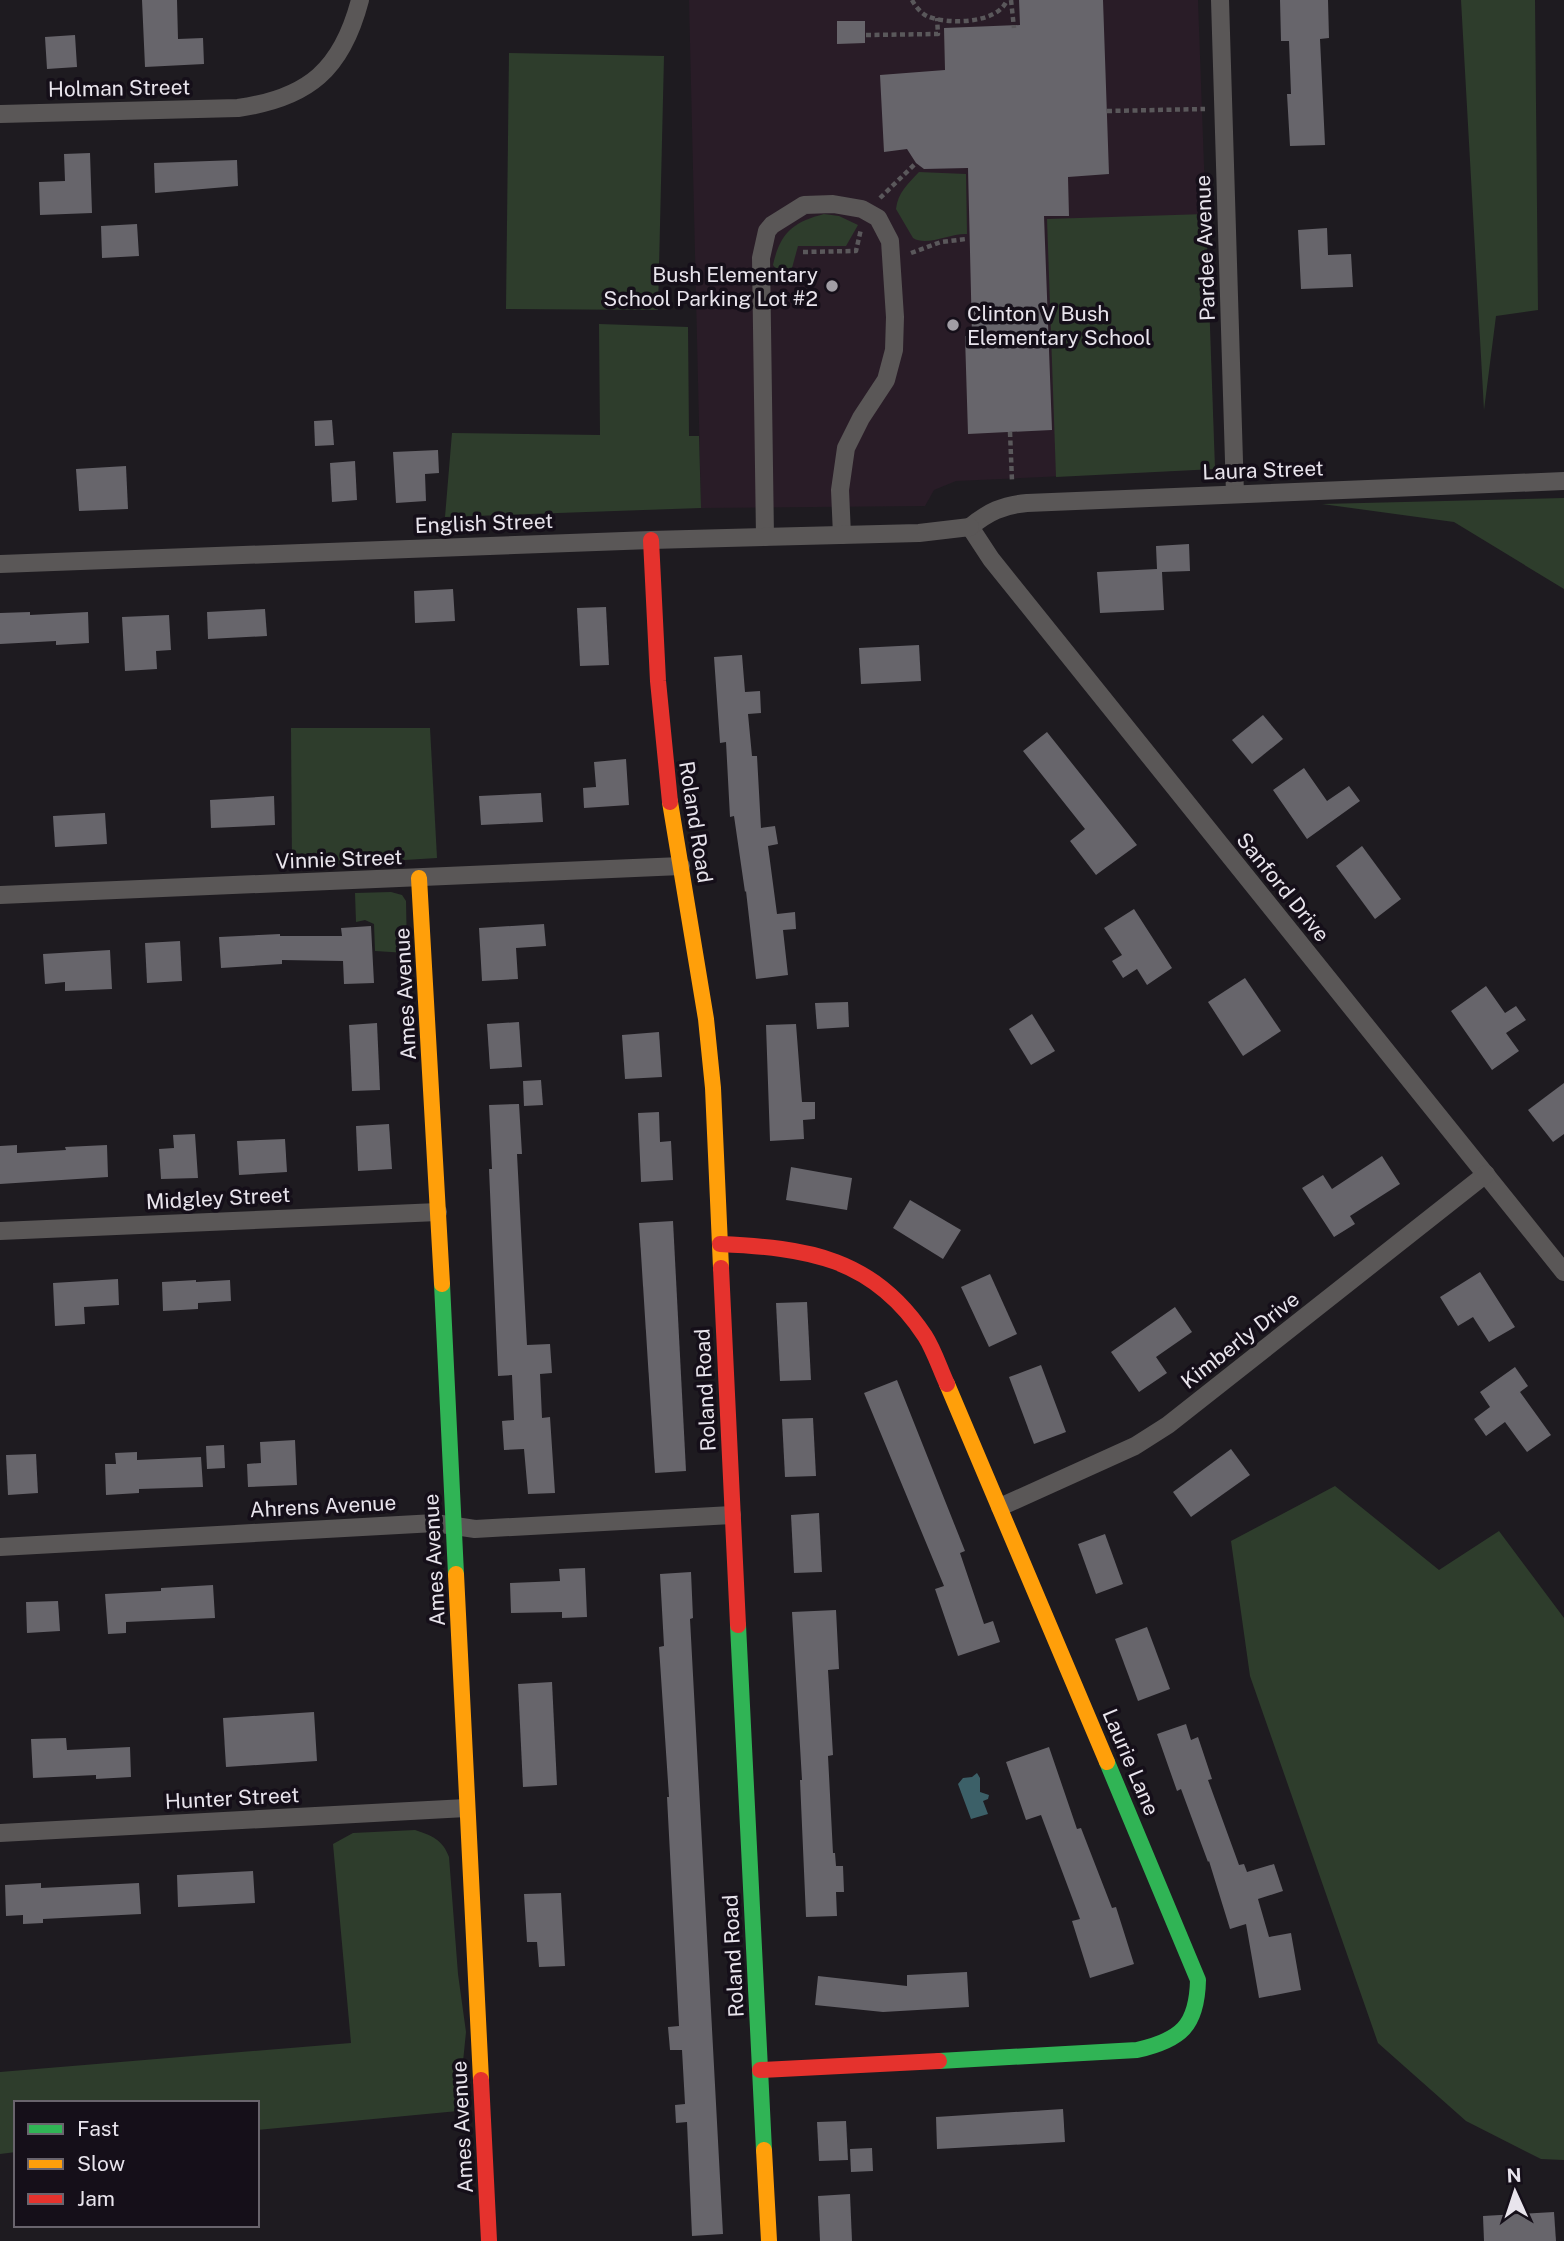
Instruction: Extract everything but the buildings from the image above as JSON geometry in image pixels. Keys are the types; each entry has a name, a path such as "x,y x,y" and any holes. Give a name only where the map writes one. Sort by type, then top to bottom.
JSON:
{"street":[{"name":"Holman Street","path":"0,114 238,108 264,105 305,88 334,62 353,28 360,0"},
{"name":"Pardee Avenue","path":"1220,0 1236,494"},
{"path":"765,537 761,258 767,231 781,218 804,205 841,204 870,213 882,224 891,247 896,338 886,380 861,418 846,448 840,490 842,535"},
{"name":"Laura Street","path":"970,527 985,514 1013,504 1564,481"},
{"name":"English Street","path":"0,564 919,533 970,527"},
{"name":"Sanford Drive","path":"970,527 991,559 1564,1272"},
{"name":"Roland Road","path":"651,540 667,787 706,1019 713,1088 769,2241"},
{"name":"Vinnie Street","path":"0,895 681,866"},
{"name":"Ames Avenue","path":"419,878 489,2241"},
{"name":"Kimberly Drive","path":"1000,1507 1135,1446 1168,1425 1486,1174"},
{"name":"Midgley Street","path":"0,1231 438,1212"},
{"name":"Laurie Lane","path":"720,1244 789,1248 826,1256 858,1271 888,1291 926,1337 1198,1980 1199,1996 1188,2024 1172,2040 1151,2048 1120,2052 760,2070"},
{"name":"Ahrens Avenue","path":"0,1547 435,1523 475,1529 732,1515"},
{"name":"Hunter Street","path":"0,1833 466,1808"}],"path":[{"path":"912,0 927,16 968,21 992,16 1009,0"},
{"path":"1009,0 1014,29"},
{"path":"866,35 938,34 937,18"},
{"path":"1107,111 1206,109"},
{"path":"803,252 856,251 859,232 880,198 916,163"},
{"path":"911,253 941,242 966,239"},
{"path":"1010,432 1012,481"}],"shaded area":[{"name":"Clinton V Bush Elementary School","path":"689,0 1198,0 1215,469 956,481 934,490 925,506 701,508"}],"green space":[{"path":"1461,0 1535,0 1538,310 1496,316 1484,410"},
{"path":"509,53 664,56 658,310 506,309"},
{"path":"919,172 966,174 967,234 925,241 913,238 896,209 901,193"},
{"path":"824,214 839,216 858,225 846,246 798,246 792,268 777,269 773,265 784,237 796,225"},
{"path":"1206,214 1215,469 1056,477 1047,219"},
{"path":"599,324 688,327 689,436 699,436 701,508 445,517 452,433 600,435"},
{"path":"1564,498 1564,589 1454,522 1322,504"},
{"path":"291,728 430,728 437,858 292,867"},
{"path":"391,892 402,895 406,901 407,953 375,951 374,924 365,920 356,922 355,893"},
{"path":"1335,1486 1439,1570 1499,1531 1564,1618 1564,2160 1541,2159 1466,2121 1378,2043 1250,1676 1231,1541"},
{"path":"415,1830 436,1839 449,1857 458,1974 466,2032 458,2111 259,2130 259,2101 14,2101 14,2152 0,2154 0,2072 351,2043 333,1844 353,1833"}],"water":[{"path":"977,1773 980,1778 980,1792 989,1795 988,1799 983,1801 988,1814 971,1819 958,1784 963,1778"}],"traffic: fast":[{"path":"442,1284 456,1574"},
{"path":"738,1625 764,2150"},
{"path":"939,2061 1137,2050 1175,2036 1190,2020 1197,1996 1198,1980 1107,1762"}],"traffic: slow":[{"path":"670,802 706,1019 713,1088 721,1268"},
{"path":"419,878 442,1284"},
{"path":"947,1384 1107,1762"},
{"path":"456,1574 481,2080"},
{"path":"764,2150 769,2241"}],"traffic: jam":[{"path":"651,540 658,681 670,802"},
{"path":"720,1244 809,1254 860,1273 883,1289 905,1310 928,1341 947,1384"},
{"path":"721,1268 738,1625"},
{"path":"760,2070 939,2061"},
{"path":"481,2080 489,2241"}],"place":[{"name":"Bush Elementary School Parking Lot #2","path":"832,286"},
{"name":"Clinton V Bush Elementary School","path":"953,325"}]}
